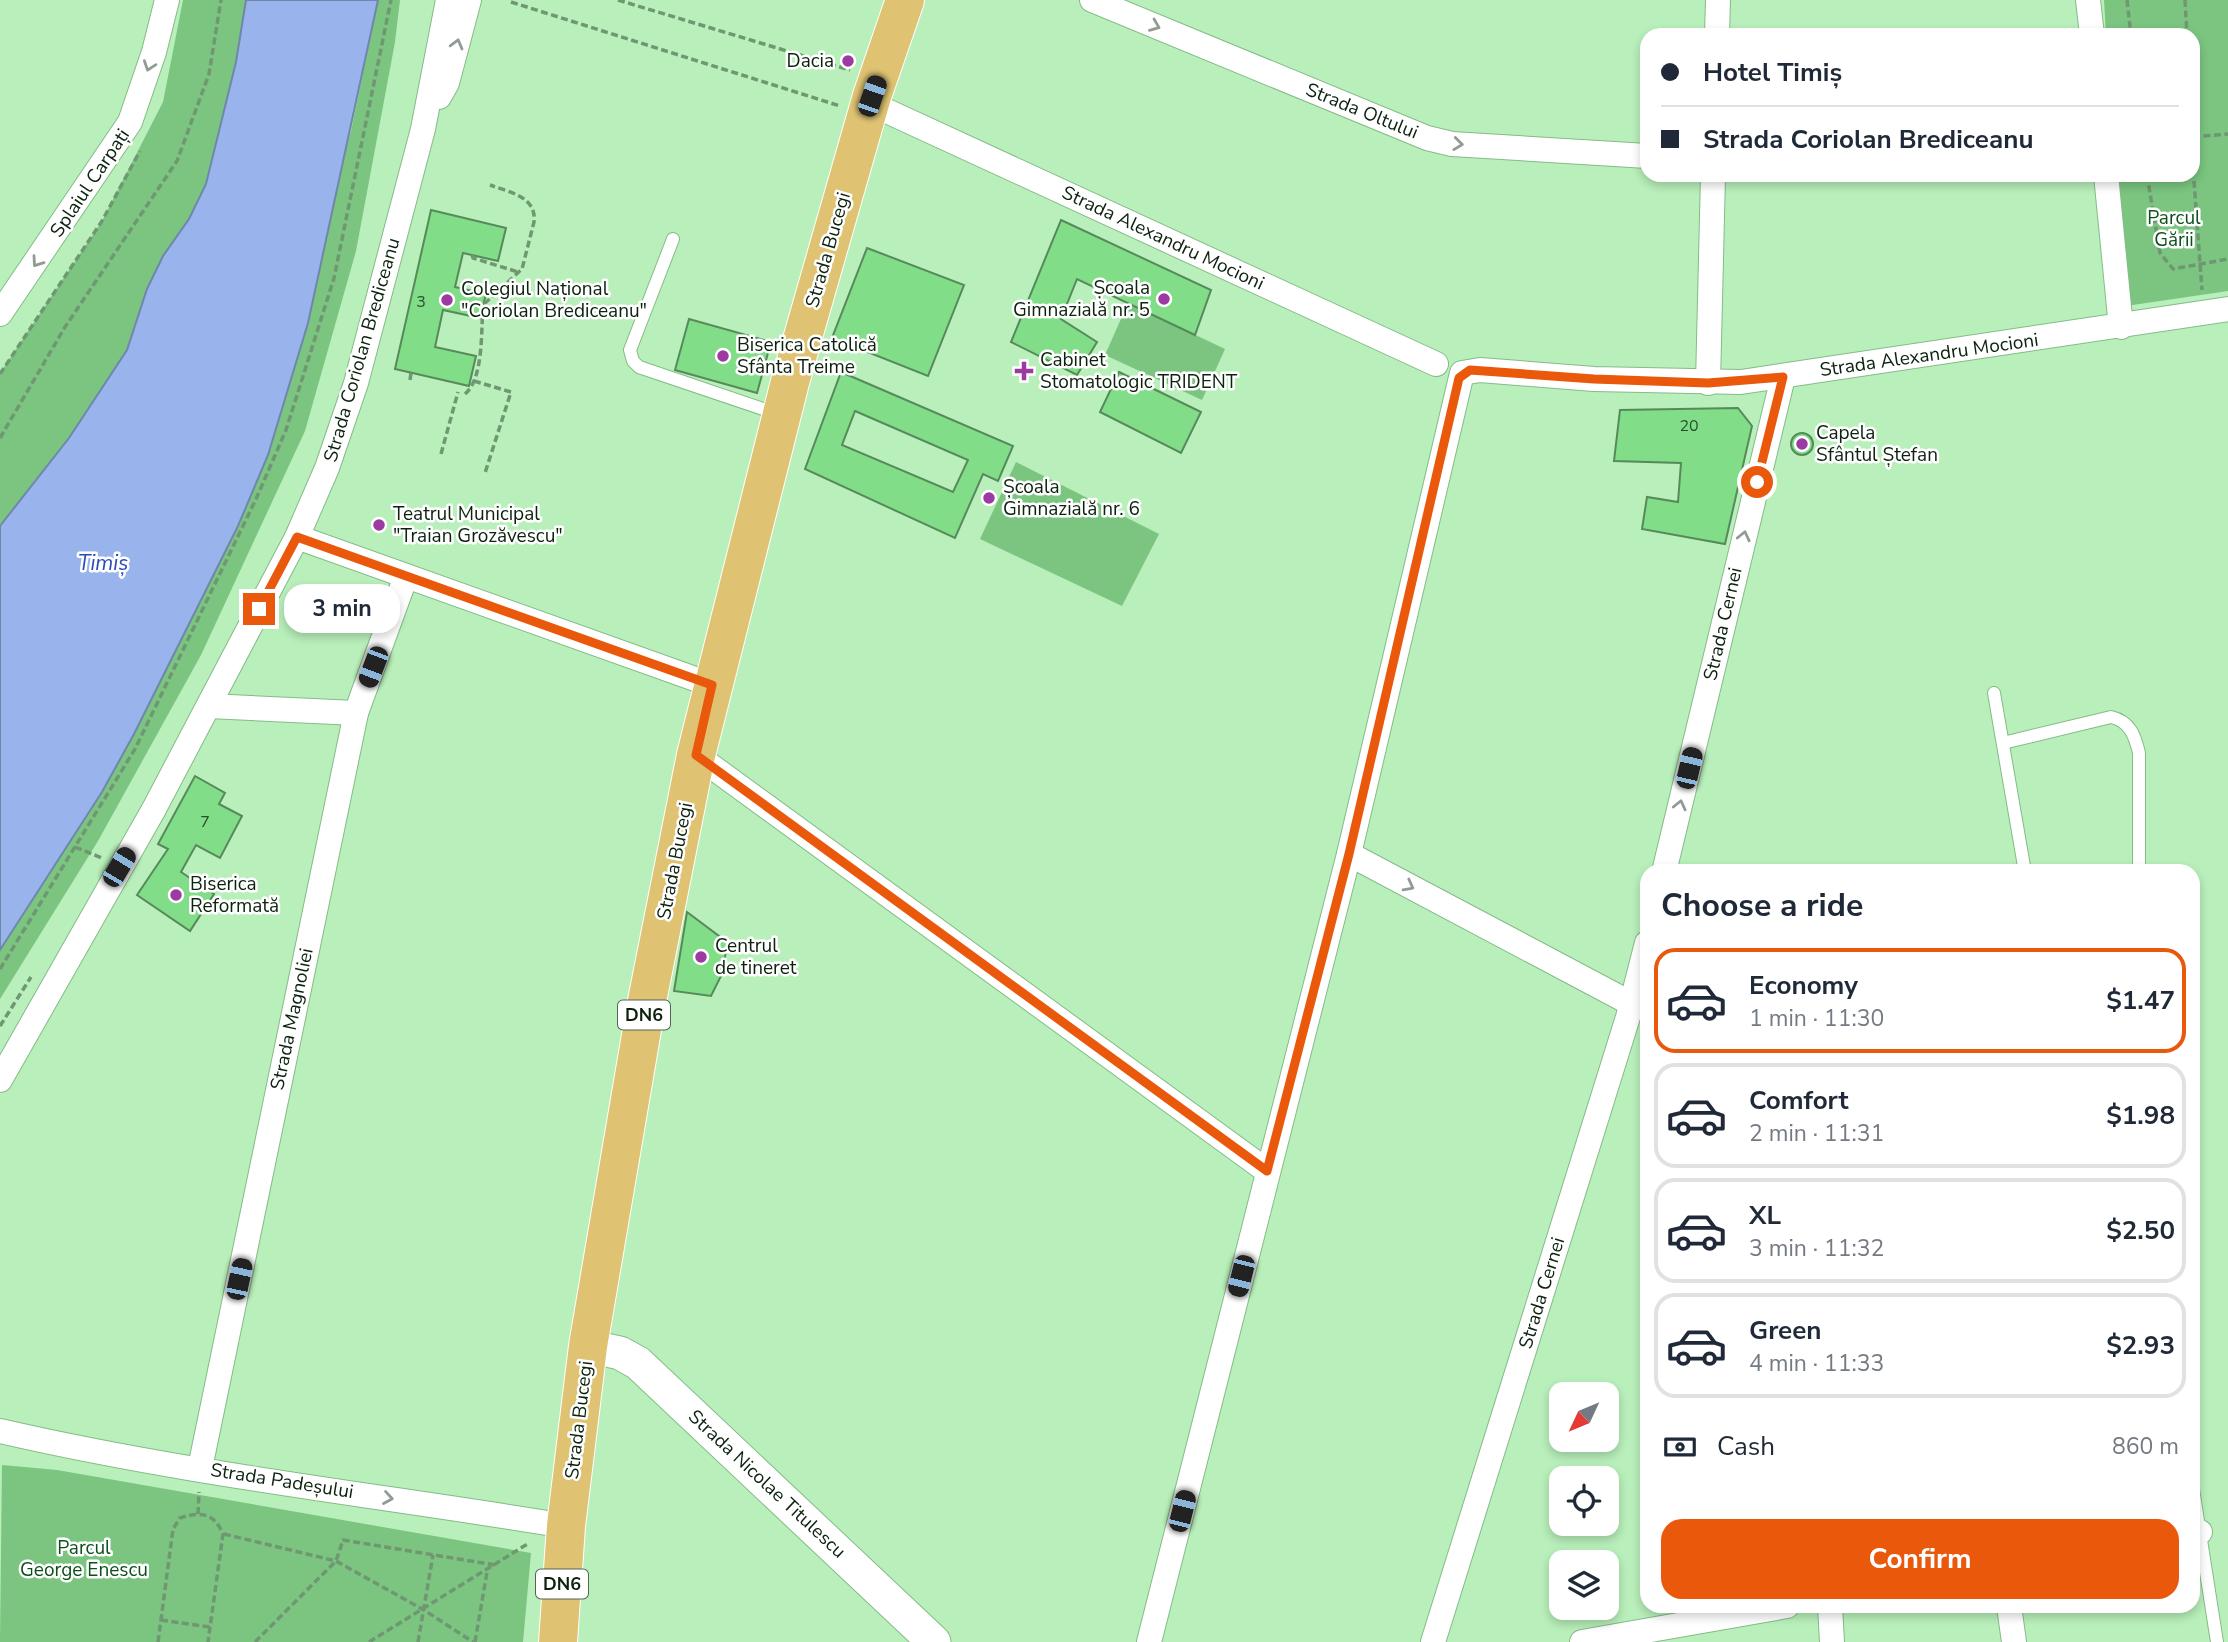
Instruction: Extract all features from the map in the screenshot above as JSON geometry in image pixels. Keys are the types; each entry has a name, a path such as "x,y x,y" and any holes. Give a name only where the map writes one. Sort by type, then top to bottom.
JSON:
{"main road":[{"name":"DN6","path":"866,97 905,0"},
{"name":"Strada Bucegi","path":"558,1642 553,1531 588,1346 646,1006 696,755 781,415 866,97"},
{"name":"Strada Nicolae Titulescu","path":"588,1346 620,1353 638,1363 934,1642"}],"street":[{"name":"Splaiul Carpați","path":"0,314 130,122 154,51 167,0"},
{"name":"Strada Coriolan Brediceanu","path":"0,1080 154,809 297,537 327,468 356,383 424,129 448,0"},
{"name":"Strada Coriolan Brediceanu","path":"424,129 447,83 469,0"},
{"name":"Strada Oltului","path":"1092,0 1427,138 1452,144 1640,156"},
{"path":"1717,28 1718,0"},
{"path":"2088,0 2091,28"},
{"name":"Strada Alexandru Mocioni","path":"866,97 1436,365"},
{"path":"1708,383 1713,182"},
{"path":"2107,182 2121,327"},
{"name":"Strada Alexandru Mocioni","path":"1349,854 1462,373 1480,370 1594,379 1708,383 1783,377 2228,309"},
{"name":"Strada Cernei","path":"1666,864 1783,377"},
{"path":"297,537 712,685"},
{"name":"Strada Magnoliei","path":"200,1468 356,713 407,576"},
{"path":"209,706 356,713"},
{"path":"696,755 1267,1171"},
{"path":"1149,1642 1349,854 1639,1003"},
{"name":"Strada Cernei","path":"1433,1642 1639,1003"},
{"name":"Strada Padeșului","path":"0,1431 59,1445 553,1531"},
{"path":"1591,1641 1748,1613"},
{"path":"1830,1613 1832,1642"},
{"path":"2010,1613 2014,1642"}],"lane":[{"path":"673,239 630,350 633,361 639,367 781,415"},
{"path":"1994,693 2024,864"},
{"path":"2003,743 2111,717 2124,722 2136,738 2139,753 2139,864"},
{"path":"2200,1554 2217,1642"}],"path":[{"path":"0,438 65,327 177,161 209,74 221,0"},
{"path":"0,969 141,737 245,523 286,430 334,278 391,0"},
{"path":"618,0 866,97"},
{"path":"2127,0 2129,28"},
{"path":"2185,0 2187,28"},
{"path":"512,2 866,97"},
{"path":"2200,136 2228,134"},
{"path":"0,374 102,221 140,150"},
{"path":"2148,182 2160,253 2165,262 2173,269 2228,259"},
{"path":"2194,182 2202,290"},
{"path":"465,394 474,381 483,305 522,269 535,214 525,198 490,185"},
{"path":"472,255 473,258 518,272"},
{"path":"410,380 411,373"},
{"path":"474,381 511,391 485,472"},
{"path":"441,454 458,392"},
{"path":"75,847 87,851"},
{"path":"158,1642 173,1529 180,1518 193,1514 208,1514 217,1520 223,1534 208,1642"},
{"path":"369,1642 553,1531"},
{"path":"223,1534 336,1561 424,1610 474,1642 487,1570"},
{"path":"255,1642 336,1561 343,1539 495,1565"},
{"path":"418,1642 433,1555"},
{"path":"161,1620 210,1627"}],"green space":[{"path":"183,0 246,0 236,62 206,184 189,219 163,256 147,289 127,350 69,438 0,526 0,373 102,221 163,102"},
{"path":"378,0 400,0 395,42 356,251 305,431 201,655 98,841 0,999 0,950 102,792 238,526 351,131"},
{"name":"Parcul Gării","path":"2104,0 2228,0 2228,291 2126,306 2117,182 2200,182 2200,28 2106,28"},
{"path":"1128,303 1225,349 1202,400 1105,355"},
{"path":"1016,462 1159,534 1122,606 980,539"},
{"name":"Parcul George Enescu","path":"2,1465 57,1470 531,1553 523,1642 0,1642"}],"water":[{"name":"Timiș","path":"246,0 378,0 308,323 268,455 238,526 102,792 0,950 0,526 69,438 127,350 147,289 163,256 189,219 206,184 236,62"}],"building":[{"name":"Colegiul Național \"Coriolan Brediceanu\"","path":"431,210 506,228 498,261 463,253 455,287 486,294 480,318 443,310 435,347 476,356 469,386 395,369"},
{"name":"Școala Gimnazială nr. 5","path":"1061,220 1211,290 1195,335 1077,279 1061,319 1097,342 1077,375 1011,342"},
{"path":"867,248 964,285 928,376 832,338"},
{"name":"Biserica Catolică Sfânta Treime","path":"689,319 771,342 757,393 675,370"},
{"path":"841,372 1013,446 998,481 983,474 955,538 805,469","holes":["855,411 968,460 953,492 842,445"]},
{"path":"1119,372 1201,412 1181,453 1100,412"},
{"path":"1738,408 1752,426 1725,544 1642,529 1647,497 1678,502 1681,463 1614,461 1620,410"},
{"name":"Capela Sfântul Ștefan","path":"1802,433 1810,436 1813,444 1810,452 1802,455 1794,452 1791,444 1794,436"},
{"path":"195,776 225,793 219,804 242,816 220,858 196,845 181,872 214,894 190,931 137,895 168,849 158,844"},
{"name":"Centrul de tineret","path":"687,912 727,942 723,972 711,996 674,991"}],"place":[{"name":"Dacia","path":"848,61"},
{"name":"Școala Gimnazială nr. 5","path":"1164,299"},
{"name":"Colegiul Național \"Coriolan Brediceanu\"","path":"447,300"},
{"name":"Biserica Catolică Sfânta Treime","path":"723,356"},
{"name":"Cabinet Stomatologic TRIDENT","path":"1024,371"},
{"name":"Capela Sfântul Ștefan","path":"1802,444"},
{"name":"Școala Gimnazială nr. 6","path":"989,498"},
{"name":"Teatrul Municipal \"Traian Grozăvescu\"","path":"379,525"},
{"name":"Biserica Reformată","path":"176,895"},
{"name":"Centrul de tineret","path":"701,957"}],"route":[{"path":"259,609 297,537 712,685 696,755 1267,1171 1349,854 1462,373 1480,370 1594,379 1708,383 1783,377 1757,482"}]}
